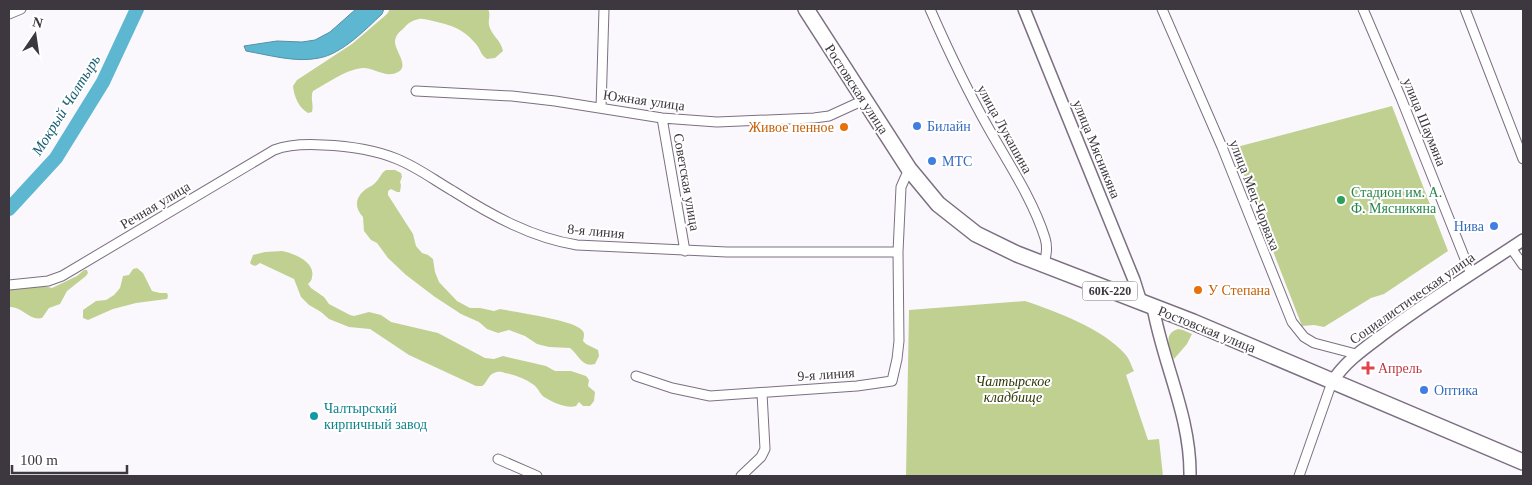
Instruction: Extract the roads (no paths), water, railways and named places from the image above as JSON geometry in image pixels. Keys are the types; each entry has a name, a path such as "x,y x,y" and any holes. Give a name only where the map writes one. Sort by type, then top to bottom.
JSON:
{"main road":[{"name":"Ростовская улица","path":"806,9 909,169 938,204 963,225 992,242 1044,265 1216,332 1523,462"}],"street":[{"path":"9,14 21,9"},
{"path":"601,108 604,9"},
{"name":"улица Лукашина","path":"930,9 963,81 1037,218 1047,245 1044,265"},
{"name":"улица Мясникяна","path":"1024,9 1134,280 1147,304 1158,334 1186,430 1190,476"},
{"name":"улица Мец-Чорваха","path":"1162,9 1222,147 1292,322 1304,337 1314,343 1356,354"},
{"name":"улица Шаумяна","path":"1363,9 1401,98 1471,274"},
{"path":"1465,9 1523,158"},
{"name":"Южная улица","path":"416,91 512,96 662,118 717,122 796,120 828,116 864,100"},
{"name":"Советская улица","path":"662,118 685,251"},
{"name":"8-я линия","path":"314,145 367,150 398,159 499,218 544,238 577,245 685,251 898,252"},
{"name":"Речная улица","path":"9,285 48,281 62,276 274,150 286,146 314,145"},
{"path":"898,252 901,187 909,169"},
{"name":"Социалистическая улица","path":"1299,476 1332,382 1338,372 1356,354 1415,311 1523,240"},
{"path":"1511,248 1523,265"},
{"name":"9-я линия","path":"636,376 686,392 710,396 857,386 892,381 899,341 898,252"},
{"path":"741,476 760,457 764,448 762,392"},
{"path":"498,459 537,476"}],"water":[{"path":"356,9 384,9 382,14 369,27 345,46 328,56 301,60 292,59 246,51 244,46 277,41 302,42 315,40 330,32"}],"waterway":[{"name":"Мокрый Чалтырь","path":"9,209 56,158 103,82 137,9"}],"place":[{"name":"Билайн","path":"917,126"},
{"name":"Живое пенное","path":"844,127"},
{"name":"МТС","path":"932,161"},
{"name":"Стадион им. А. Ф. Мясникяна","path":"1341,200"},
{"name":"Нива","path":"1494,226"},
{"name":"У Степана","path":"1198,290"},
{"name":"Апрель","path":"1368,368"},
{"name":"Оптика","path":"1424,390"},
{"name":"Чалтырский кирпичный завод","path":"314,416"}],"park label":[{"name":"Чалтырское кладбище","path":"1013,390"}]}
